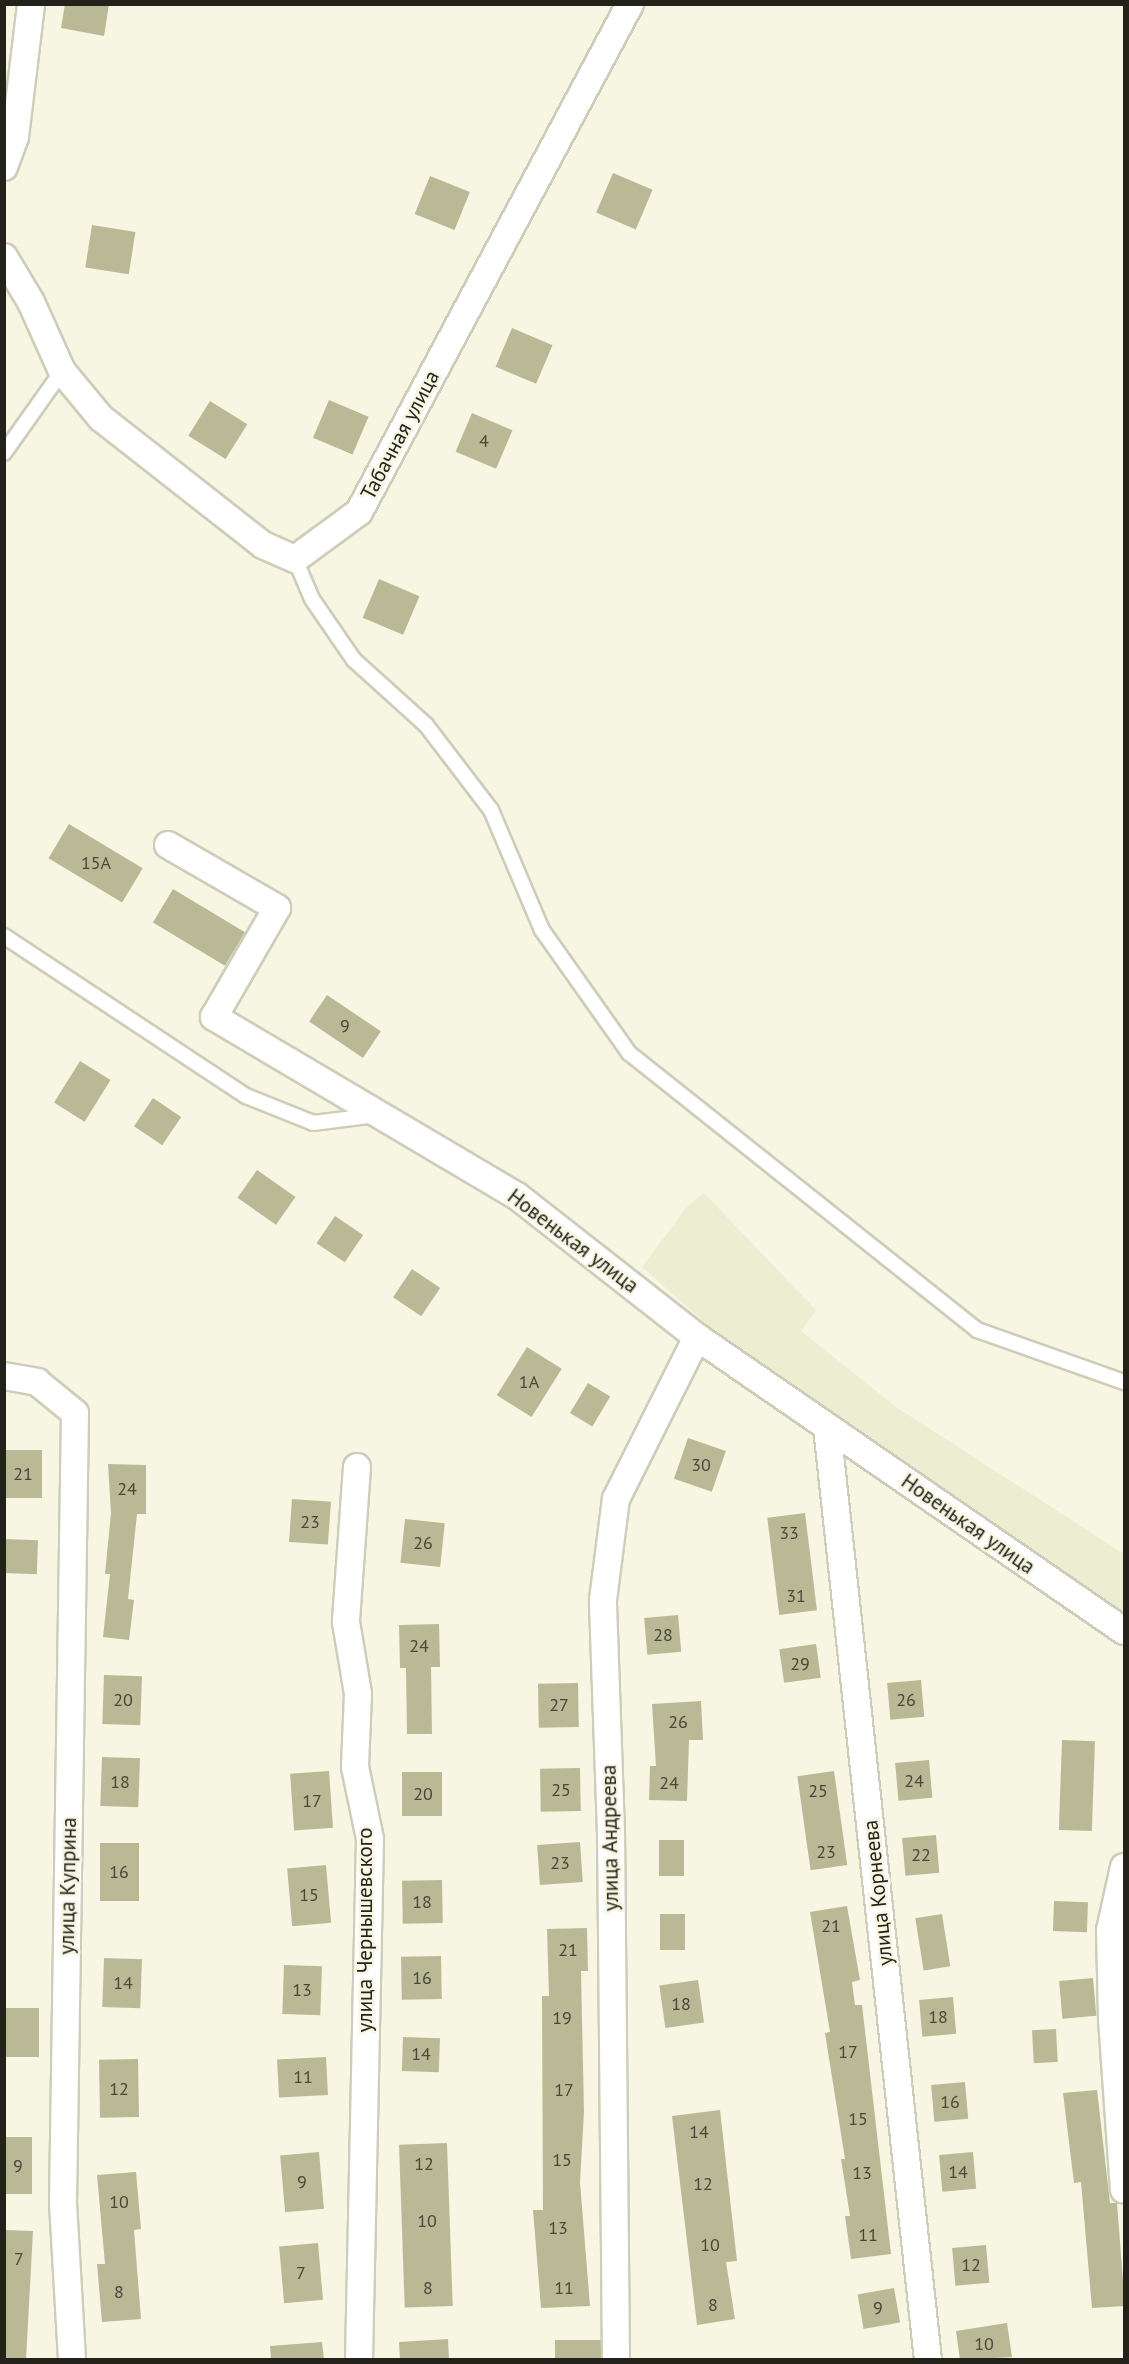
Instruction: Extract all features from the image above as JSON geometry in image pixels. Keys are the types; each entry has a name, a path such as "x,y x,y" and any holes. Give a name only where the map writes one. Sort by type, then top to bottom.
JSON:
{"street":[{"path":"4,167 15,137 31,4"},
{"name":"Табачная улица","path":"295,559 360,512 630,4"},
{"path":"4,257 31,302 62,371 101,418 263,544 295,559"},
{"name":"Новенькая улица","path":"168,845 277,908 214,1017 517,1196 697,1337 1125,1631"},
{"name":"улица Андреева","path":"616,2360 611,1833 603,1600 616,1499 697,1337"},
{"name":"улица Куприна","path":"4,1376 37,1382 75,1413 63,2203 72,2360"},
{"name":"улица Корнеева","path":"827,1426 928,2360"},
{"name":"улица Чернышевского","path":"357,1467 346,1622 358,1694 356,1767 370,1839 359,2360"},
{"path":"1125,1867 1110,1930 1112,2019 1125,2190"}],"lane":[{"path":"4,453 62,371"},
{"path":"295,559 312,599 354,660 426,725 491,810 542,930 629,1053 977,1330 1125,1382"},
{"path":"4,936 246,1096 313,1123 380,1115"}],"shaded area":[{"path":"704,1193 816,1310 801,1331 896,1407 1124,1554 1124,1634 867,1465 642,1267 686,1208"}],"building":[{"path":"65,4 109,4 104,36 61,28"},
{"path":"613,173 653,190 636,229 596,213"},
{"path":"430,176 470,192 455,230 415,214"},
{"path":"92,225 135,232 129,274 85,267"},
{"path":"512,328 553,345 536,384 496,367"},
{"path":"329,400 369,417 353,455 313,438"},
{"path":"210,401 247,424 226,459 188,436"},
{"path":"472,413 513,430 496,469 456,452"},
{"path":"379,579 420,596 403,635 363,618"},
{"path":"69,824 143,868 122,903 48,858"},
{"path":"173,889 245,932 225,966 153,922"},
{"path":"327,995 381,1031 363,1058 309,1022"},
{"path":"80,1061 111,1080 85,1122 54,1103"},
{"path":"153,1098 181,1117 162,1145 134,1126"},
{"path":"257,1170 296,1197 276,1225 237,1198"},
{"path":"335,1216 363,1235 345,1262 317,1243"},
{"path":"412,1269 440,1288 421,1316 393,1297"},
{"path":"527,1347 562,1369 532,1417 497,1395"},
{"path":"588,1383 610,1396 592,1426 570,1413"},
{"path":"688,1438 726,1451 712,1492 674,1479"},
{"path":"4,1450 42,1450 42,1498 4,1498"},
{"path":"108,1464 146,1465 146,1514 137,1514 128,1599 134,1600 129,1640 103,1637 110,1574 105,1574 111,1513"},
{"path":"292,1499 331,1502 328,1545 289,1542"},
{"path":"805,1513 817,1610 779,1615 767,1518"},
{"path":"405,1519 445,1523 440,1567 400,1563"},
{"path":"4,1539 38,1540 37,1574 4,1573"},
{"path":"678,1615 681,1652 647,1655 644,1618"},
{"path":"439,1624 440,1667 431,1667 432,1734 407,1734 406,1668 400,1668 399,1625"},
{"path":"816,1644 821,1678 784,1683 779,1649"},
{"path":"104,1675 142,1676 140,1725 102,1724"},
{"path":"921,1680 924,1717 890,1720 887,1683"},
{"path":"578,1683 579,1727 539,1728 538,1684"},
{"path":"701,1701 703,1740 689,1740 687,1801 649,1800 650,1766 656,1766 652,1704"},
{"path":"1062,1740 1095,1741 1092,1831 1059,1830"},
{"path":"102,1757 140,1758 138,1807 100,1806"},
{"path":"929,1760 932,1798 898,1801 895,1763"},
{"path":"580,1768 581,1811 541,1812 540,1769"},
{"path":"329,1771 333,1828 294,1831 290,1774"},
{"path":"834,1771 847,1865 811,1870 797,1776"},
{"path":"402,1772 442,1772 442,1816 402,1816"},
{"path":"936,1835 939,1873 905,1876 902,1838"},
{"path":"659,1840 684,1840 684,1876 659,1876"},
{"path":"580,1842 583,1882 540,1885 537,1845"},
{"path":"100,1843 139,1843 139,1901 100,1901"},
{"path":"326,1865 331,1923 292,1926 287,1868"},
{"path":"442,1880 443,1923 403,1924 402,1881"},
{"path":"1054,1901 1088,1902 1087,1932 1053,1931"},
{"path":"847,1906 860,1980 852,1982 855,2005 862,2005 891,2254 851,2259 845,2216 850,2216 841,2159 845,2159 825,2033 830,2032 810,1912"},
{"path":"660,1914 685,1914 685,1950 660,1950"},
{"path":"942,1914 950,1966 924,1971 915,1918"},
{"path":"587,1928 588,1971 581,1971 584,2112 580,2182 590,2306 541,2308 533,2210 543,2210 542,1996 549,1996 547,1929"},
{"path":"441,1956 442,1999 402,2000 401,1957"},
{"path":"104,1958 142,1959 140,2008 102,2007"},
{"path":"284,1965 322,1966 320,2015 282,2014"},
{"path":"1093,1978 1096,2016 1062,2019 1059,1981"},
{"path":"698,1980 704,2023 665,2028 659,1985"},
{"path":"953,1997 956,2034 922,2037 919,2000"},
{"path":"4,2008 39,2008 39,2057 4,2057"},
{"path":"1056,2029 1058,2062 1034,2063 1032,2030"},
{"path":"403,2037 440,2038 439,2072 402,2071"},
{"path":"326,2057 328,2095 279,2098 277,2060"},
{"path":"138,2059 139,2117 100,2118 99,2060"},
{"path":"965,2082 968,2119 934,2122 931,2085"},
{"path":"1097,2090 1110,2203 1117,2203 1125,2306 1092,2308 1081,2182 1074,2183 1063,2093"},
{"path":"720,2110 737,2261 726,2262 735,2319 697,2325 672,2116"},
{"path":"4,2137 32,2137 32,2194 4,2194"},
{"path":"447,2143 453,2306 405,2308 399,2145"},
{"path":"319,2152 324,2209 285,2212 280,2155"},
{"path":"973,2152 976,2189 942,2192 939,2155"},
{"path":"136,2172 141,2229 134,2230 141,2319 102,2322 97,2264 105,2264 97,2175"},
{"path":"4,2230 33,2231 26,2360 4,2360"},
{"path":"318,2243 323,2300 284,2303 279,2246"},
{"path":"986,2245 989,2283 955,2286 952,2248"},
{"path":"894,2288 900,2322 864,2329 858,2294"},
{"path":"1007,2323 1012,2357 960,2360 956,2331"},
{"path":"448,2339 449,2360 400,2360 399,2342"},
{"path":"555,2340 601,2340 601,2360 555,2360"},
{"path":"322,2342 324,2360 271,2360 270,2346"}]}
